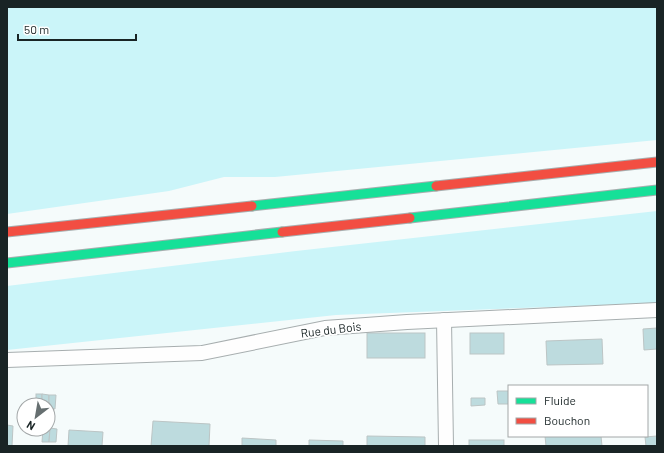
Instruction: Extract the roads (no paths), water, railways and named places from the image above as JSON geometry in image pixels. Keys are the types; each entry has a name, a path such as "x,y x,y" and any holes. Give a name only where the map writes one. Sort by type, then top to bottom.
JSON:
{"highway":[{"path":"7,232 657,162"},
{"path":"7,263 657,190"}],"street":[{"name":"Rue du Bois","path":"7,360 202,354 325,328 444,320 657,310"},
{"path":"444,320 446,446"}]}
